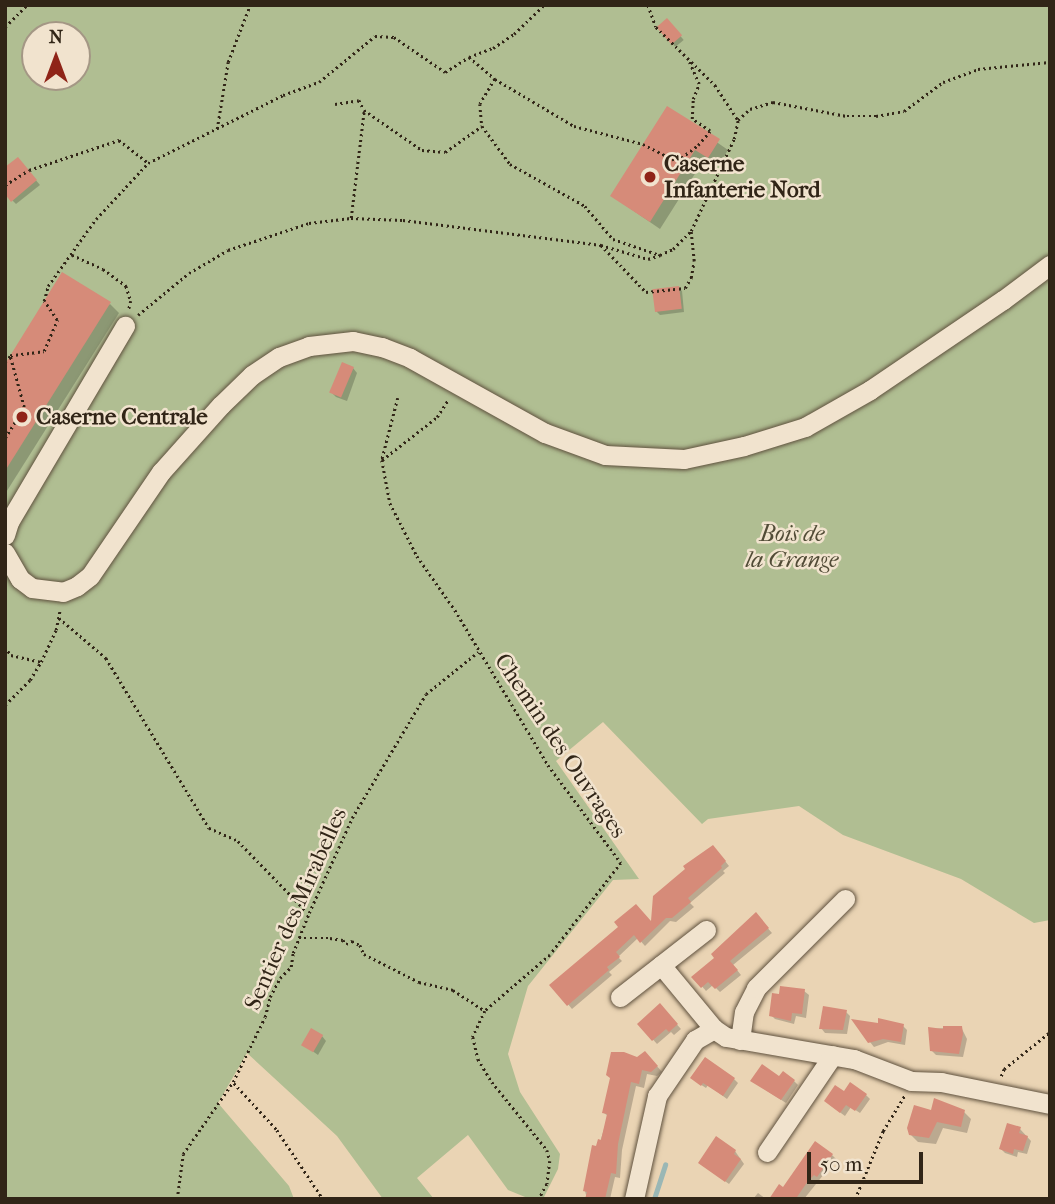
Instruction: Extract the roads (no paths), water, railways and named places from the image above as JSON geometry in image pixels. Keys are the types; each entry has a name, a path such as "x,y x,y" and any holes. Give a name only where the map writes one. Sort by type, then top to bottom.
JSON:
{"street":[{"path":"5,553 20,579 40,590 62,592 77,586 90,576 162,472 191,436 252,376 279,357 309,346 353,341 410,358 545,433 605,455 684,459 805,427 870,390 1050,265"},
{"path":"5,535 9,522 125,326"},
{"path":"740,1040 744,1012 755,988 845,899"},
{"path":"620,997 706,930"},
{"path":"662,965 714,1029 740,1040 854,1059 908,1087 941,1082 1050,1104"},
{"path":"634,1199 657,1096 695,1040 714,1029"},
{"path":"767,1152 833,1055"}],"waterway":[{"path":"654,1199 665,1165"}],"place":[{"name":"Caserne Infanterie Nord","path":"650,177"},
{"name":"Caserne Centrale","path":"22,417"}],"park label":[{"name":"Bois de la Grange","path":"792,547"}]}
